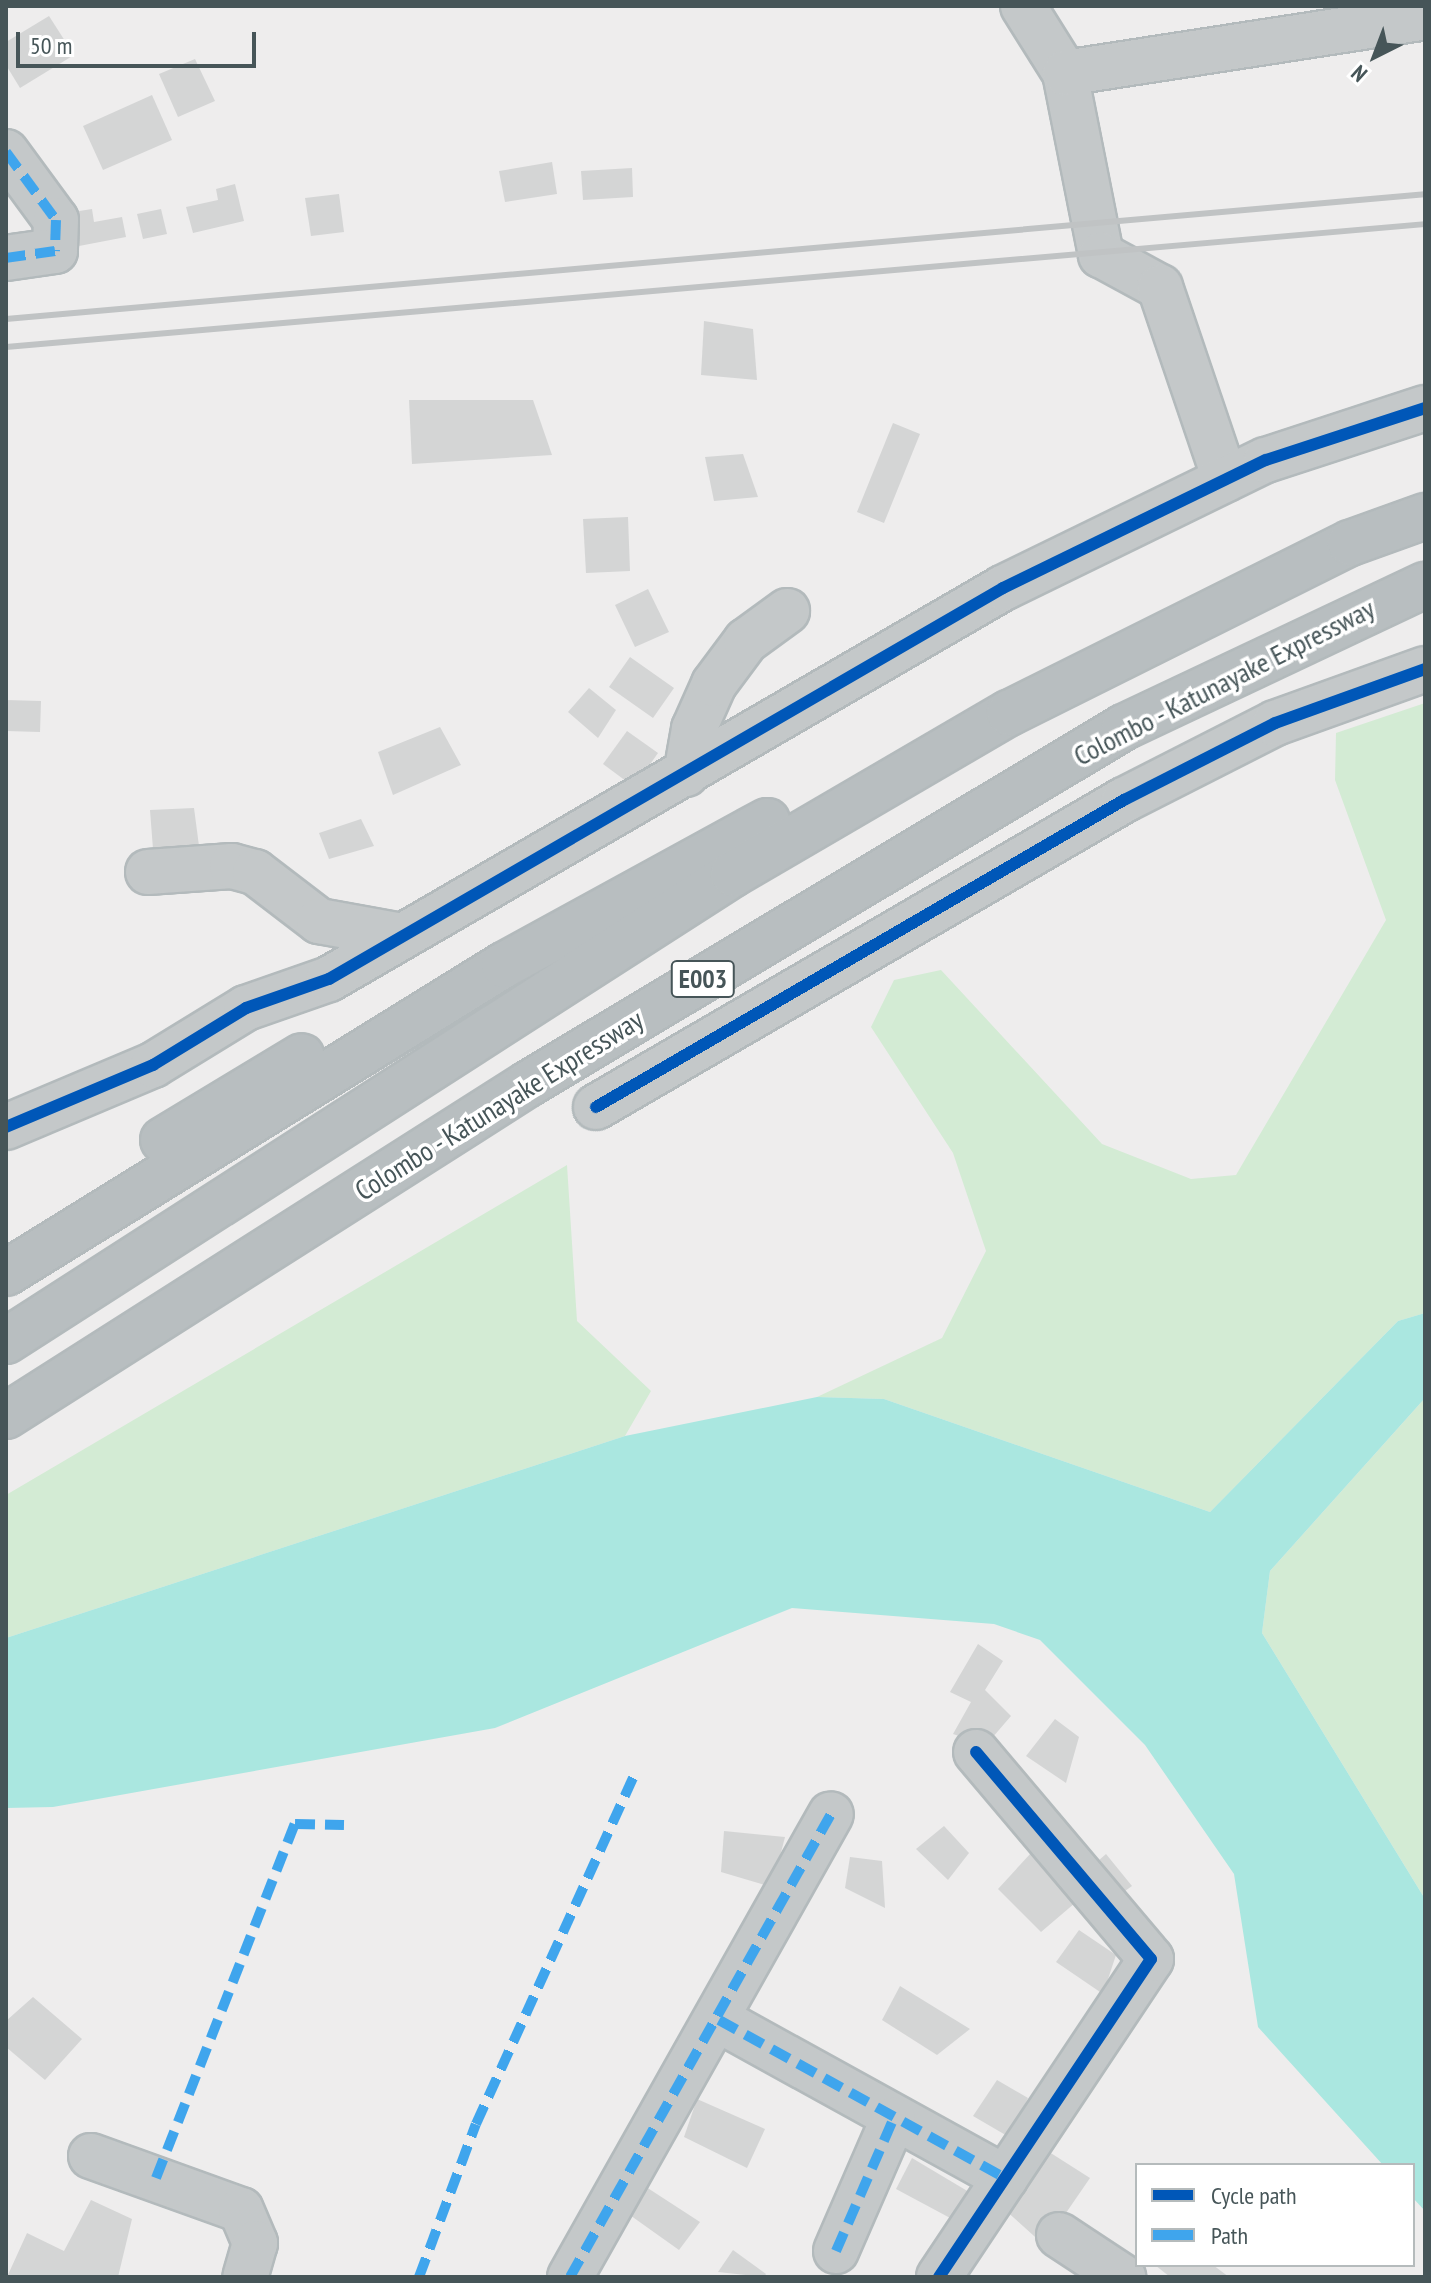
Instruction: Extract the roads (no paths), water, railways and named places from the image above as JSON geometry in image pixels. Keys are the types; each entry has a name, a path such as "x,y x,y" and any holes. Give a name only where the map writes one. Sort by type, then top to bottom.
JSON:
{"highway":[{"name":"E003","path":"6,1341 733,874 906,773 1036,700 1350,543 1425,516"},
{"name":"Colombo - Katunayake Expressway","path":"6,1416 528,1084 1124,727 1425,585"},
{"path":"6,1273 504,965 804,800 1036,700"},
{"path":"6,1309 661,902 906,773"},
{"path":"6,1241 239,1091 483,955 731,840"}],"street":[{"path":"1023,6 1065,73 1101,255 1160,287 1225,479"},
{"path":"1065,73 1425,17"},
{"path":"6,152 56,220 55,251 6,258"},
{"path":"6,1127 153,1065 246,1008 329,979 1003,588 1225,479 1425,408"},
{"path":"686,774 694,729 714,684 746,641 787,611"},
{"path":"596,1107 1124,800 1275,723 1425,669"},
{"path":"148,872 232,866 255,872 319,921 402,936"},
{"path":"939,2277 1151,1959 976,1752"},
{"path":"570,2277 719,2020 831,1814"},
{"path":"719,2020 893,2120 1005,2178"},
{"path":"836,2251 893,2120"},
{"path":"91,2156 241,2210 255,2243 245,2277"},
{"path":"1059,2235 1123,2277"}],"water":[{"path":"1425,1313 1425,1398 1270,1571 1262,1633 1425,1899 1425,2211 1415,2200 1415,2163 1381,2163 1258,2027 1234,1874 1145,1745 1040,1640 994,1624 792,1608 495,1728 53,1807 6,1808 6,1638 625,1436 817,1397 884,1399 1210,1512 1398,1321"}],"railway":[{"path":"6,319 1425,194"},
{"path":"6,347 1425,224"}]}
